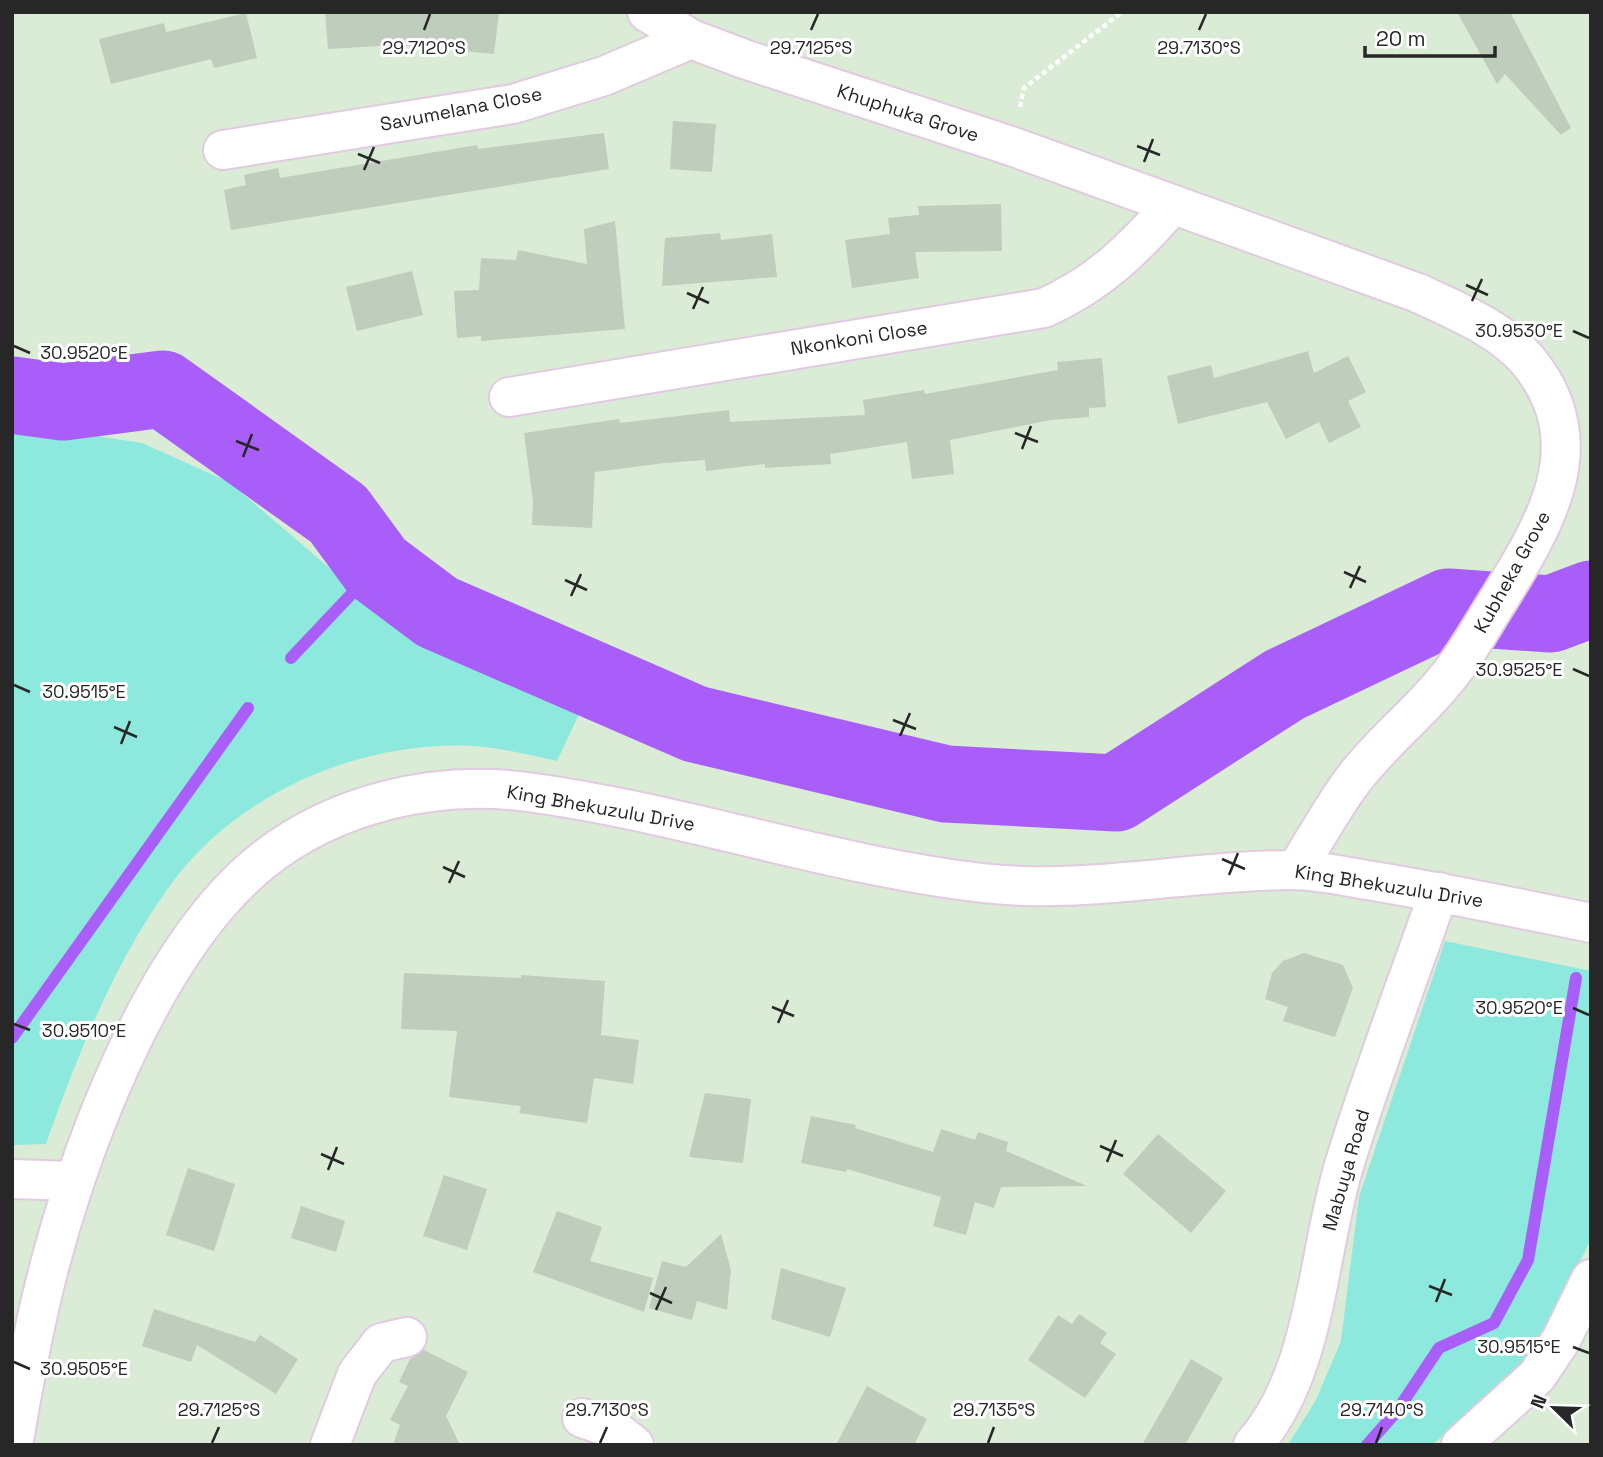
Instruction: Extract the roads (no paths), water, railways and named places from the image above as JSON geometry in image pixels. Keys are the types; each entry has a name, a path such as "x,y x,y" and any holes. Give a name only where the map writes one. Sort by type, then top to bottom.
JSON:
{"street":[{"name":"Khuphuka Grove","path":"647,12 691,39 830,88 1011,146 1172,205"},
{"name":"Savumelana Close","path":"223,150 513,104 604,76 691,39"},
{"name":"Nkonkoni Close","path":"509,397 1044,308 1077,293 1108,272 1136,247 1172,205"},
{"name":"Kubheka Grove","path":"1172,205 1418,293 1463,314 1507,341 1529,362 1550,398 1563,446 1558,486 1538,531 1469,648 1444,682 1353,780 1296,870"},
{"name":"King Bhekuzulu Drive","path":"13,1445 42,1296 74,1181 117,1073 148,1007 216,905 261,862 299,836 337,816 414,794 470,789 525,792 629,810 885,867 982,883 1058,888 1296,870 1439,892 1591,923"},
{"name":"Mabuya Road","path":"1253,1445 1268,1427 1283,1401 1297,1362 1345,1161 1439,892"},
{"path":"12,1179 74,1181"},
{"path":"1461,1445 1537,1376 1561,1340 1591,1279"},
{"path":"330,1445 358,1374 381,1343 407,1337"},
{"path":"582,1418 612,1428 634,1445"}],"waterway":[{"path":"12,395 63,402 163,389 338,514 377,567 437,612 695,724 946,784 1116,793 1284,685 1448,607 1551,614 1591,599"},
{"path":"291,658 377,567"},
{"path":"12,1038 248,708"},
{"path":"1367,1445 1397,1411 1439,1348 1494,1323 1528,1260 1576,978"}]}
